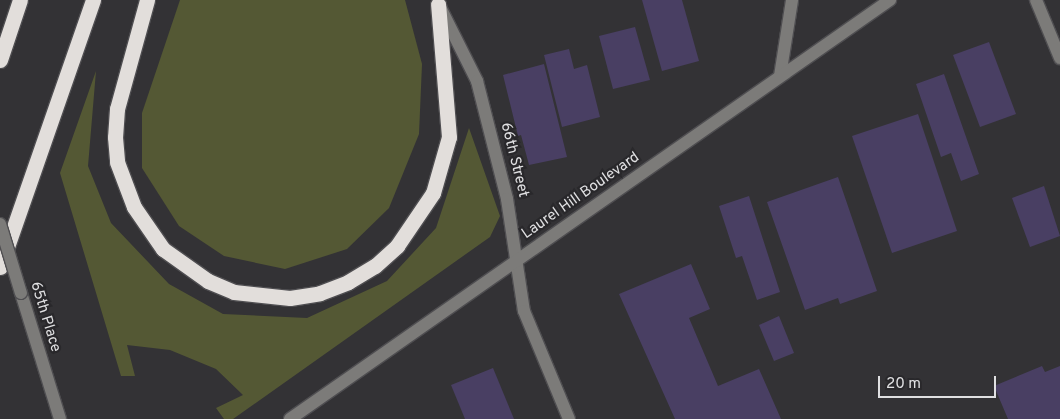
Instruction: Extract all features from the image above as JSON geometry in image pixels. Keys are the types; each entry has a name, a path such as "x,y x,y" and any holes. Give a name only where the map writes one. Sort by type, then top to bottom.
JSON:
{"highway":[{"path":"0,60 20,0"},
{"path":"0,268 93,0"},
{"path":"147,0 123,85 114,137 117,162 134,207 163,249 208,281 234,292 290,298 320,293 348,282 375,266 397,246 433,193 448,137 438,2"}],"street":[{"path":"780,76 792,0"},
{"name":"Laurel Hill Boulevard","path":"290,419 890,0"},
{"path":"1036,0 1060,58"},
{"name":"66th Street","path":"438,2 477,81 507,199 524,311 569,419"},
{"name":"65th Place","path":"0,224 60,419"}],"green space":[{"path":"180,0 405,0 422,64 419,134 389,208 347,249 285,269 224,256 179,226 142,168 142,113"},
{"path":"96,71 88,166 111,223 169,284 223,314 307,318 387,281 436,228 469,128 500,216 490,237 233,419 224,419 216,408 243,395 216,369 170,350 127,345 135,376 121,376 60,173"}],"building":[{"path":"642,0 682,0 699,61 662,71"},
{"path":"635,27 650,80 613,89 599,36"},
{"path":"989,42 1016,114 980,127 953,55"},
{"path":"569,49 574,69 587,65 600,117 562,127 544,55"},
{"path":"544,64 567,157 529,165 521,135 518,136 503,75"},
{"path":"944,74 979,174 961,181 951,153 941,157 916,84"},
{"path":"918,114 957,231 892,253 852,136"},
{"path":"838,177 877,291 840,304 838,298 805,310 767,202"},
{"path":"1044,186 1060,236 1030,247 1012,198"},
{"path":"749,196 780,292 757,300 742,256 736,258 719,206"},
{"path":"691,264 710,309 689,318 718,386 759,369 781,419 675,419 619,294"},
{"path":"779,316 794,353 774,361 759,325"},
{"path":"1042,366 1045,372 1060,366 1060,419 1008,419 994,386"},
{"path":"493,368 514,419 465,419 451,385"}]}
